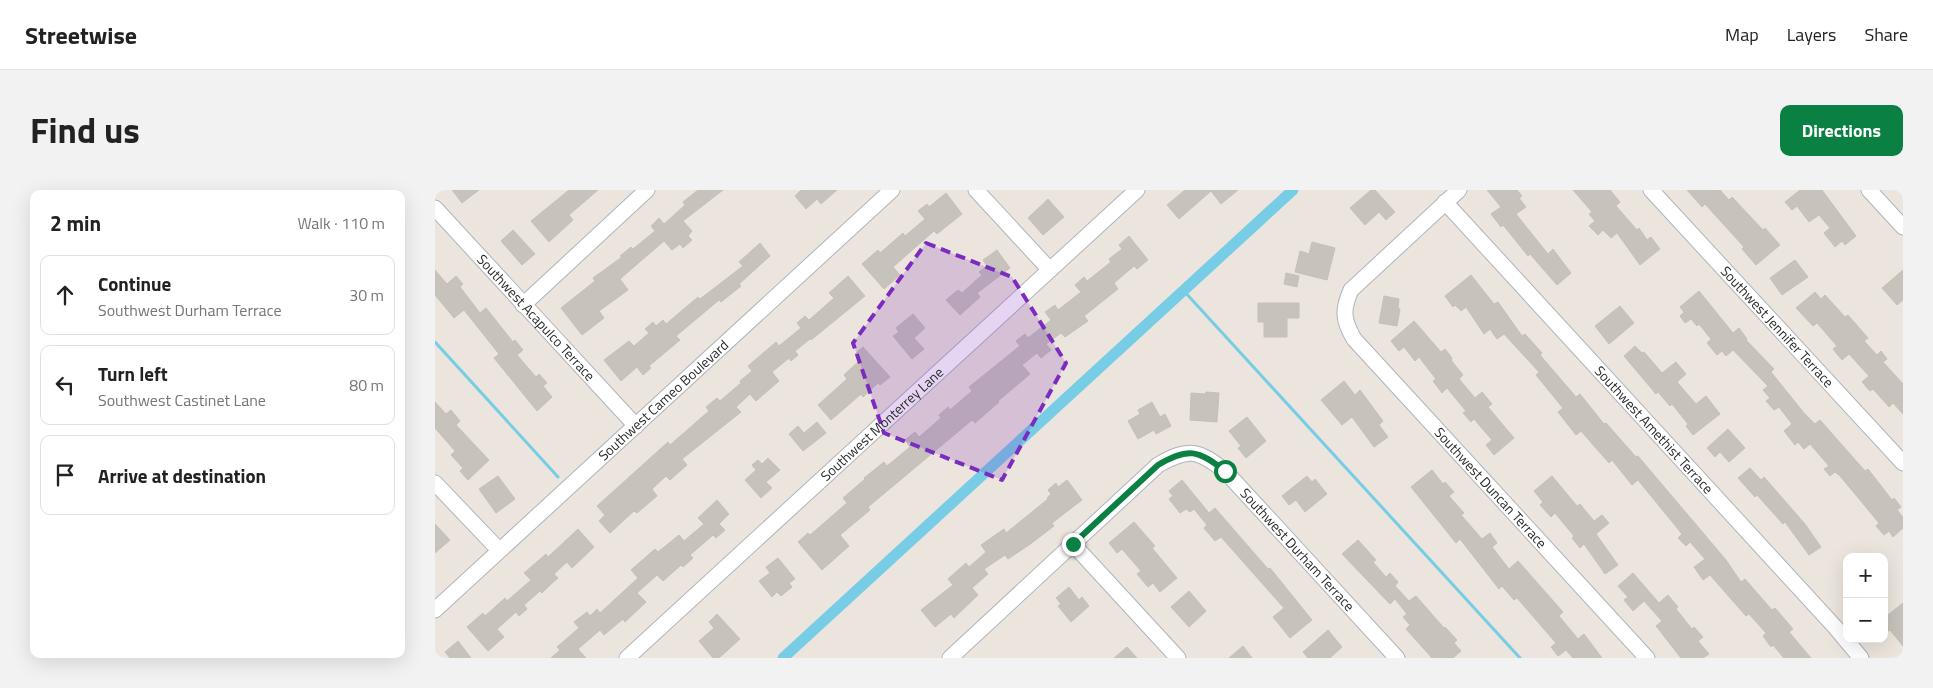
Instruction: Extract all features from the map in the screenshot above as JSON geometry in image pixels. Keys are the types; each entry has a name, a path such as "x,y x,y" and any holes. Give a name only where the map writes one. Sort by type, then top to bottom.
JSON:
{"street":[{"path":"523,305 647,190"},
{"name":"Southwest Cameo Boulevard","path":"435,610 892,190"},
{"path":"976,190 1049,270"},
{"name":"Southwest Monterrey Lane","path":"627,658 1137,190"},
{"path":"1445,202 1459,190"},
{"name":"Southwest Jennifer Terrace","path":"1651,190 1903,463"},
{"path":"1869,190 1903,228"},
{"name":"Southwest Duncan Terrace","path":"1445,202 1351,290 1344,312 1347,326 1354,339 1647,658"},
{"name":"Southwest Amethist Terrace","path":"1445,202 1835,627 1861,658"},
{"name":"Southwest Acapulco Terrace","path":"435,208 636,426"},
{"name":"Southwest Durham Terrace","path":"1073,544 1158,465 1173,456 1191,452 1206,456 1225,471 1397,658"},
{"path":"435,483 499,550"},
{"path":"955,656 1073,544 1178,658"}],"highlighted area":[{"path":"926,243 1012,277 1066,363 1002,480 884,433 853,343"}],"building":[{"path":"452,190 479,190 462,203"},
{"path":"569,190 598,190 569,215 573,220 549,242 531,221"},
{"path":"698,190 723,190 683,221 692,231 688,236 692,240 683,248 680,244 672,250 664,241 620,279 628,290 599,311 604,318 582,335 561,308 595,281 593,278 622,257 620,256 631,247 633,249 655,231 651,226 659,218 664,224 685,205 683,202"},
{"path":"801,190 837,190 821,204 817,199 806,209 795,196"},
{"path":"1185,190 1238,190 1221,204 1211,191 1179,219 1167,205"},
{"path":"1371,190 1375,190 1395,212 1386,220 1379,212 1365,225 1350,208"},
{"path":"1487,190 1517,190 1522,196 1519,198 1526,207 1516,214 1548,254 1553,249 1571,273 1557,285 1530,254 1528,256 1503,225 1501,227 1491,214 1501,207"},
{"path":"1573,190 1610,190 1620,202 1616,206 1637,230 1639,228 1647,240 1651,237 1660,249 1640,265 1617,233 1611,238 1603,230 1598,235 1589,226 1595,221 1589,214 1592,212"},
{"path":"1687,190 1720,190 1729,200 1732,197 1780,245 1756,265 1742,249 1744,247 1705,204 1702,207"},
{"path":"1800,190 1822,190 1856,236 1845,245 1842,241 1835,247 1824,233 1830,228 1819,215 1809,222 1797,206 1792,210 1785,202"},
{"path":"946,193 962,214 937,234 934,231 893,267 900,275 884,289 862,264 878,250 880,253 903,233 905,236 925,219 918,211 927,204 929,207"},
{"path":"1048,199 1064,217 1043,235 1028,218"},
{"path":"513,230 535,254 522,265 501,241"},
{"path":"1129,236 1148,260 1137,269 1134,266 1114,283 1118,289 1084,316 1088,321 1065,337 1061,333 1046,344 1051,350 1041,358 1037,353 1022,365 1030,374 999,402 975,423 972,420 868,507 870,510 840,535 849,546 822,570 798,542 808,533 810,535 847,503 843,498 864,478 884,462 887,466 910,447 905,440 915,432 919,437 941,418 939,415 948,407 950,410 972,391 969,387 1020,346 1016,341 1025,334 1028,338 1051,320 1045,312 1055,305 1058,310 1081,292 1075,285 1084,277 1087,281 1111,262 1109,259 1122,249 1119,245"},
{"path":"1312,242 1335,248 1327,280 1295,272 1300,251 1309,254"},
{"path":"760,243 770,256 739,284 741,286 721,302 719,300 676,336 680,340 649,366 651,368 643,375 637,367 621,381 604,360 629,341 634,346 649,333 645,329 653,322 656,326 663,320 666,324 698,297 700,299 743,266 739,262"},
{"path":"997,250 1010,268 977,293 980,297 960,315 946,300 958,290 962,293 982,275 979,272 987,266 983,260"},
{"path":"1795,260 1808,277 1782,295 1770,278"},
{"path":"435,270 447,284 456,276 463,284 460,287 480,313 486,308 513,342 515,340 523,350 517,355 536,377 539,374 547,383 543,386 552,397 537,411 494,358 499,354 464,310 454,318 435,295"},
{"path":"1903,270 1903,300 1897,305 1882,288"},
{"path":"1286,273 1299,276 1297,287 1284,284"},
{"path":"1471,275 1494,304 1498,302 1522,336 1525,334 1542,353 1540,355 1576,397 1580,394 1604,424 1606,423 1636,457 1638,456 1726,560 1741,582 1745,579 1772,610 1775,608 1793,629 1789,632 1811,658 1784,658 1773,645 1771,647 1763,636 1766,633 1749,614 1746,616 1710,575 1703,580 1694,567 1705,559 1690,542 1686,546 1678,538 1682,534 1638,480 1632,485 1612,460 1609,463 1581,431 1576,435 1558,412 1563,408 1536,375 1539,372 1504,334 1497,339 1490,329 1484,334 1466,307 1461,311 1455,305 1453,307 1445,296"},
{"path":"848,276 865,296 795,351 798,355 791,361 789,358 772,372 779,381 756,401 750,394 736,407 741,412 682,459 687,465 670,480 666,476 652,489 657,496 637,513 634,511 610,533 599,521 605,515 597,506 668,442 670,445 709,411 706,407 717,398 720,401 741,383 740,381 752,371 748,366 776,342 779,346 801,328 797,323 805,316 809,320 834,298 829,293"},
{"path":"1699,291 1733,333 1739,328 1746,340 1774,369 1771,372 1804,413 1815,424 1820,420 1865,471 1868,469 1892,500 1894,498 1901,507 1897,510 1903,517 1903,528 1893,537 1889,531 1884,535 1876,526 1879,523 1840,476 1835,472 1830,476 1824,469 1829,466 1810,444 1804,449 1798,442 1795,445 1784,431 1792,424 1779,407 1774,410 1766,401 1770,398 1763,390 1768,386 1733,350 1726,356 1722,351 1717,355 1707,343 1711,339 1699,324 1697,326 1691,319 1685,323 1680,316 1684,312 1680,307"},
{"path":"1815,292 1821,299 1825,295 1845,317 1848,315 1868,338 1864,341 1877,355 1881,351 1887,359 1883,362 1903,384 1903,414 1893,403 1889,407 1873,389 1870,391 1862,382 1869,376 1849,354 1842,360 1833,349 1837,346 1817,323 1813,326 1796,308"},
{"path":"1384,296 1399,299 1398,308 1400,309 1397,326 1379,323"},
{"path":"1258,303 1299,303 1299,318 1287,318 1287,337 1264,337 1264,322 1258,322"},
{"path":"1620,306 1634,323 1609,344 1595,326"},
{"path":"913,314 925,328 914,338 924,349 912,359 893,336 899,332 896,328"},
{"path":"1414,321 1441,352 1445,349 1463,375 1459,379 1475,398 1482,392 1492,404 1488,407 1514,438 1494,455 1486,445 1492,440 1474,419 1471,422 1463,413 1466,411 1447,388 1442,393 1433,381 1436,379 1419,357 1415,361 1404,347 1399,351 1391,341"},
{"path":"1635,346 1642,353 1644,352 1662,373 1676,362 1686,374 1677,382 1696,404 1706,396 1720,414 1693,435 1686,426 1688,424 1672,404 1670,406 1658,392 1656,394 1624,356"},
{"path":"863,347 890,377 880,385 878,383 863,397 861,394 831,420 818,405 847,379 844,375 860,360 855,354"},
{"path":"1344,381 1355,395 1360,390 1383,421 1379,425 1388,437 1374,447 1352,417 1342,425 1321,400"},
{"path":"1206,392 1219,393 1217,422 1190,420 1191,393 1205,394"},
{"path":"435,402 446,414 451,410 460,421 456,425 489,460 468,480 460,471 463,468 451,455 455,451 435,428"},
{"path":"1152,402 1160,417 1165,414 1171,426 1156,434 1154,430 1138,439 1128,421 1140,414 1138,410"},
{"path":"1247,417 1266,441 1246,458 1238,448 1241,446 1229,431"},
{"path":"817,422 826,433 803,451 789,434 798,426 804,433"},
{"path":"1728,429 1745,448 1729,462 1720,452 1715,457 1707,448"},
{"path":"768,458 780,470 766,482 772,488 761,498 745,480 756,470 752,465 758,460 762,464"},
{"path":"1750,468 1761,480 1764,477 1805,524 1821,547 1809,555 1785,522 1783,524 1757,495 1755,497 1738,478"},
{"path":"1432,470 1443,484 1445,482 1454,492 1449,496 1464,513 1461,515 1482,539 1490,533 1497,543 1492,547 1509,569 1518,561 1563,612 1559,616 1578,639 1584,634 1602,658 1573,658 1566,650 1558,656 1551,647 1556,643 1517,598 1514,600 1502,586 1499,589 1460,539 1456,543 1411,487"},
{"path":"498,476 515,499 496,513 479,489"},
{"path":"1307,476 1312,482 1315,479 1327,494 1305,512 1296,500 1289,505 1282,496"},
{"path":"1552,476 1577,506 1580,504 1594,521 1602,515 1609,523 1596,534 1618,565 1605,574 1584,544 1580,548 1572,538 1574,536 1555,513 1551,517 1540,505 1543,502 1534,491"},
{"path":"1067,480 1082,500 1052,523 1054,526 1029,545 1008,559 1005,555 984,569 988,574 972,588 978,595 954,618 951,614 935,627 921,610 953,585 948,579 966,563 969,567 986,552 981,545 1004,529 1006,533 1048,499 1051,494 1048,490 1056,483 1058,487"},
{"path":"1182,480 1209,513 1215,508 1268,569 1270,568 1312,620 1290,638 1273,617 1284,608 1221,537 1215,541 1204,528 1207,525 1194,509 1190,512 1186,509 1180,513 1169,499 1173,496 1169,491"},
{"path":"717,500 729,514 719,524 725,530 716,538 713,535 690,555 693,558 683,567 681,565 663,581 657,575 637,593 646,602 625,622 623,619 604,635 600,630 578,649 586,658 551,658 560,650 557,647 579,628 574,622 587,612 590,616 597,609 600,613 638,578 631,570 655,549 658,552 679,535 684,541 704,524 698,518"},
{"path":"1134,522 1155,546 1152,548 1177,578 1160,592 1153,583 1148,587 1137,574 1141,571 1122,549 1117,553 1109,543"},
{"path":"435,524 450,540 435,553"},
{"path":"578,529 594,547 572,568 567,562 554,574 558,578 542,593 540,591 524,605 527,609 519,616 516,612 497,629 504,637 488,651 467,627 483,613 485,616 505,598 507,601 531,580 524,573 546,554 548,557"},
{"path":"1358,540 1376,560 1373,562 1386,577 1390,573 1398,582 1395,586 1409,601 1416,596 1457,640 1454,643 1461,651 1453,658 1432,658 1406,629 1410,625 1403,617 1407,614 1395,599 1390,604 1342,554"},
{"path":"778,558 795,579 789,583 792,587 781,596 777,592 772,597 759,581 770,573 766,567"},
{"path":"1633,573 1659,603 1668,595 1678,607 1676,609 1692,629 1694,627 1703,637 1698,641 1709,654 1703,658 1681,658 1656,626 1662,621 1644,601 1633,611 1624,600 1628,597 1618,586"},
{"path":"1069,587 1079,600 1082,597 1089,606 1071,622 1058,606 1061,604 1056,598"},
{"path":"1189,591 1206,611 1189,627 1171,607"},
{"path":"1903,603 1903,646 1890,630 1888,631 1888,615"},
{"path":"717,614 740,639 719,658 713,658 699,641 714,628 709,622"},
{"path":"1328,630 1342,647 1330,658 1308,658 1303,652"},
{"path":"458,641 471,658 450,658 445,652"},
{"path":"1243,646 1252,658 1229,658"},
{"path":"1127,647 1137,658 1114,658"}],"waterway":[{"path":"783,658 1293,190"},
{"path":"1183,290 1520,658"},
{"path":"435,342 558,477"}],"route":[{"path":"1073,544 1158,465 1173,456 1191,452 1206,456 1225,471"}]}
